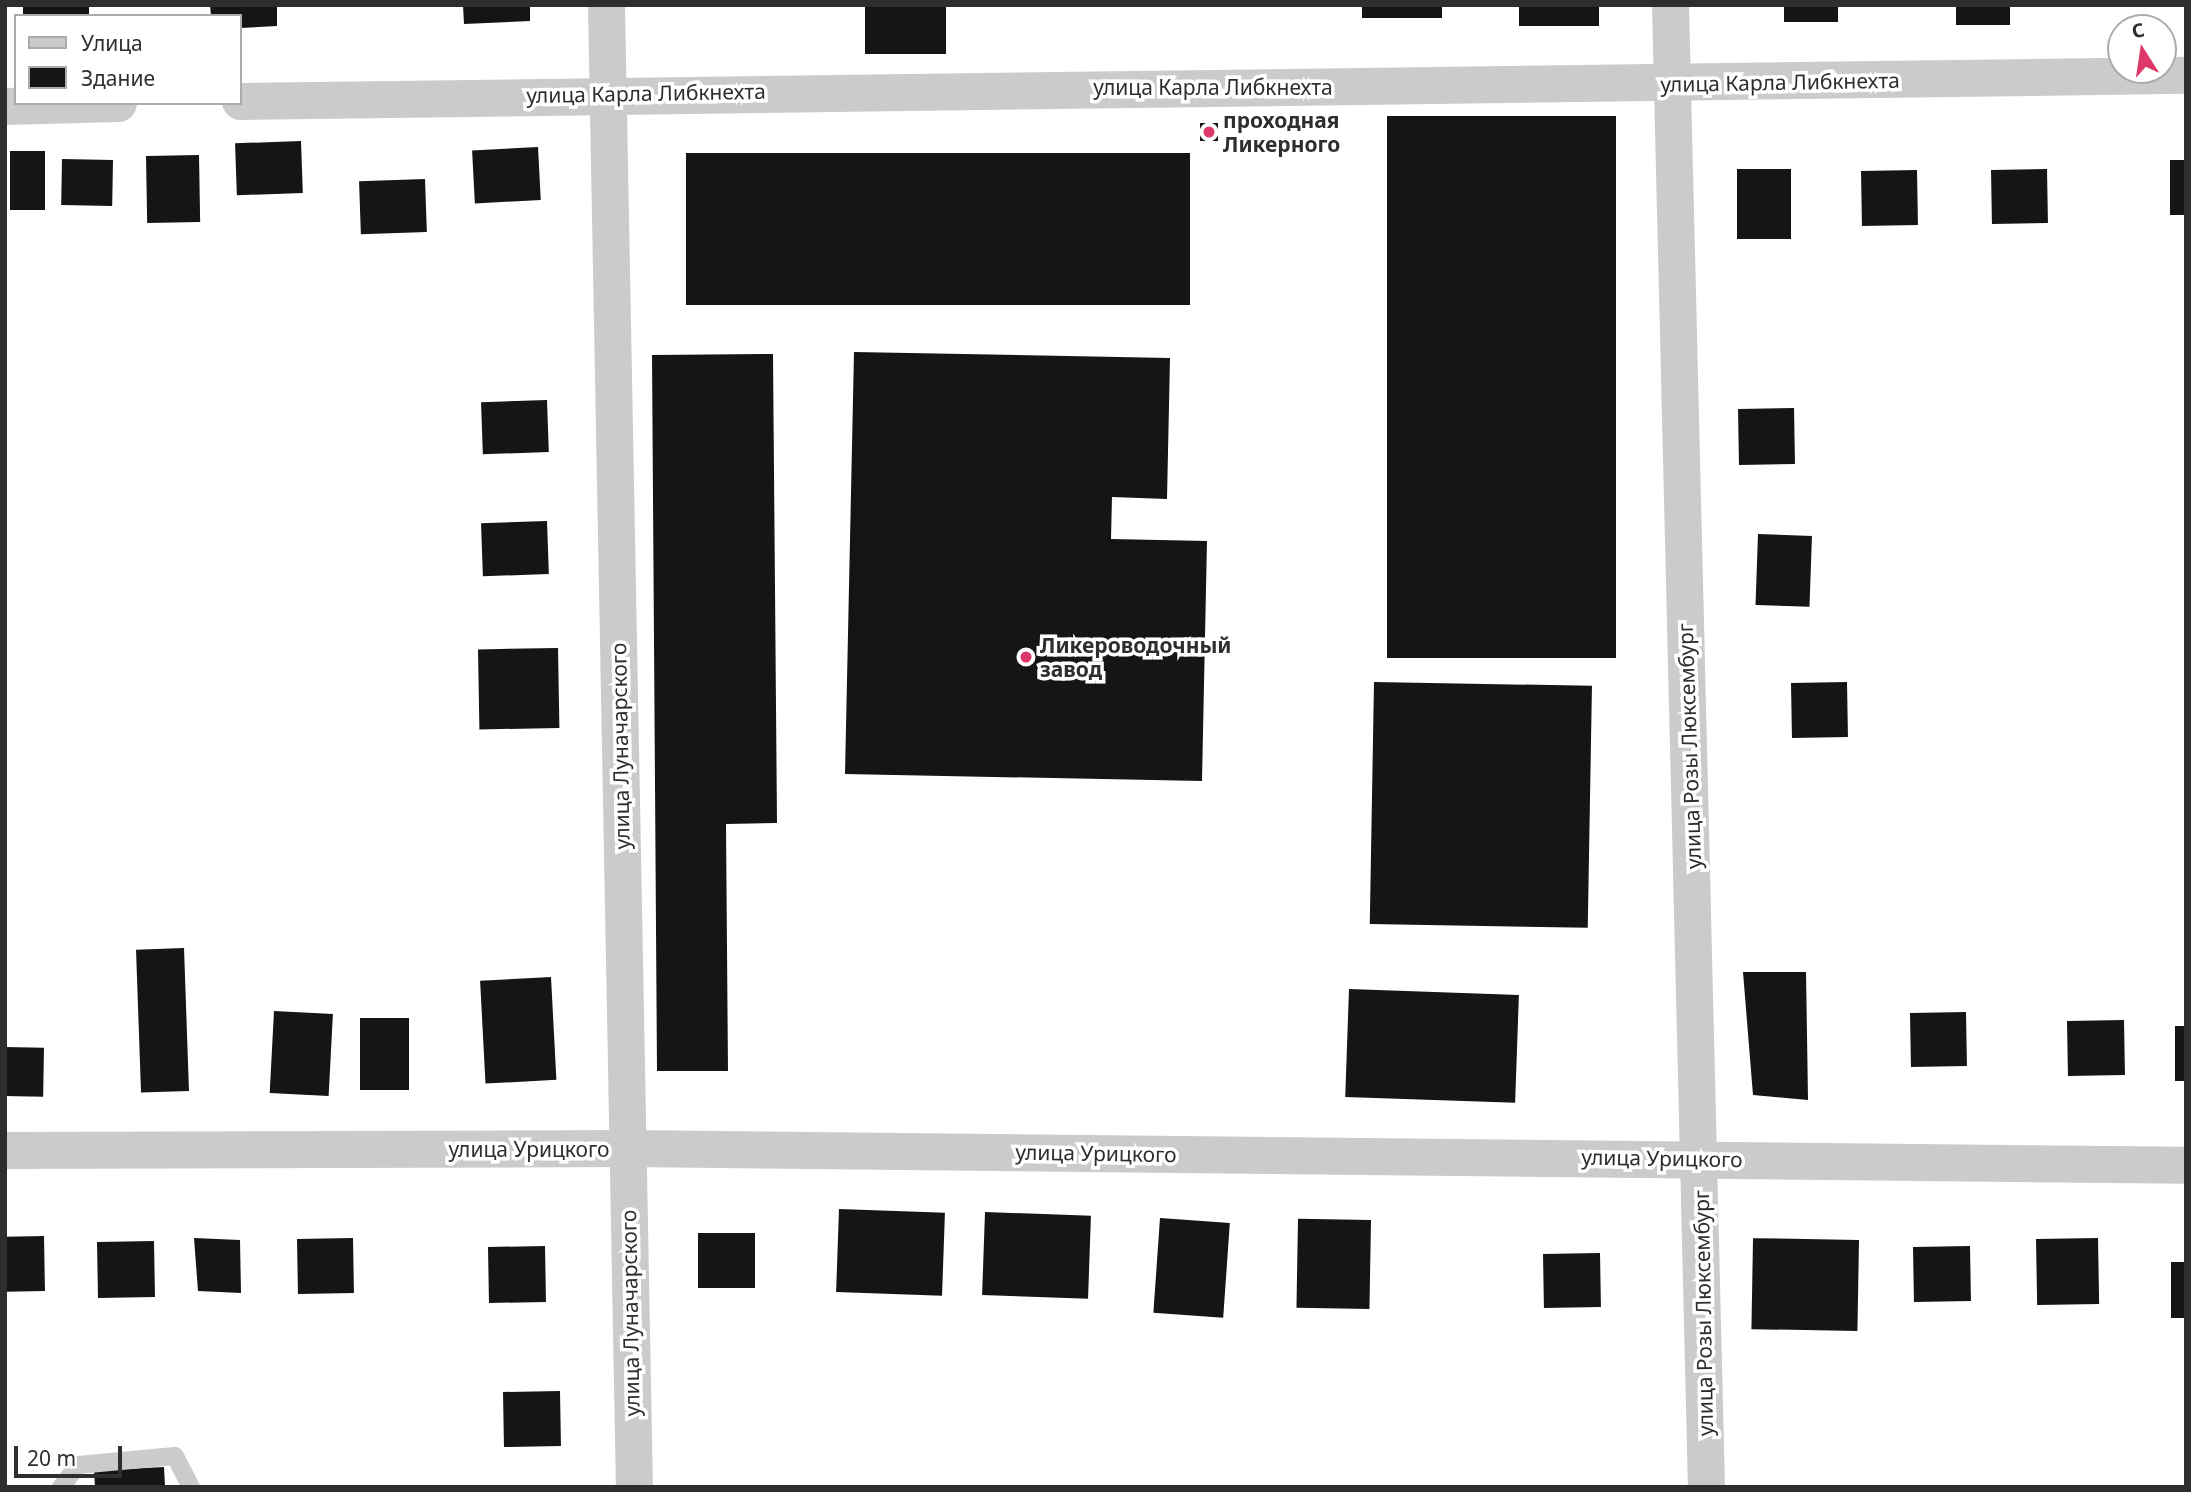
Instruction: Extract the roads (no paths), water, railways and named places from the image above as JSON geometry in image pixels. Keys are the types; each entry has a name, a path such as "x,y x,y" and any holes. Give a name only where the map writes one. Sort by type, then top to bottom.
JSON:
{"street":[{"name":"улица Луначарского","path":"606,5 634,1487"},
{"name":"улица Розы Люксембург","path":"1670,5 1706,1487"},
{"name":"улица Карла Либкнехта","path":"242,101 607,92 1670,84 2186,75"},
{"path":"5,106 43,105"},
{"name":"улица Урицкого","path":"5,1150 628,1148 2186,1165"}],"lane":[{"path":"61,1487 78,1465 175,1456 191,1487"}],"place":[{"name":"проходная Ликерного","path":"1209,132"},
{"name":"Ликероводочный завод","path":"1026,657"}]}
